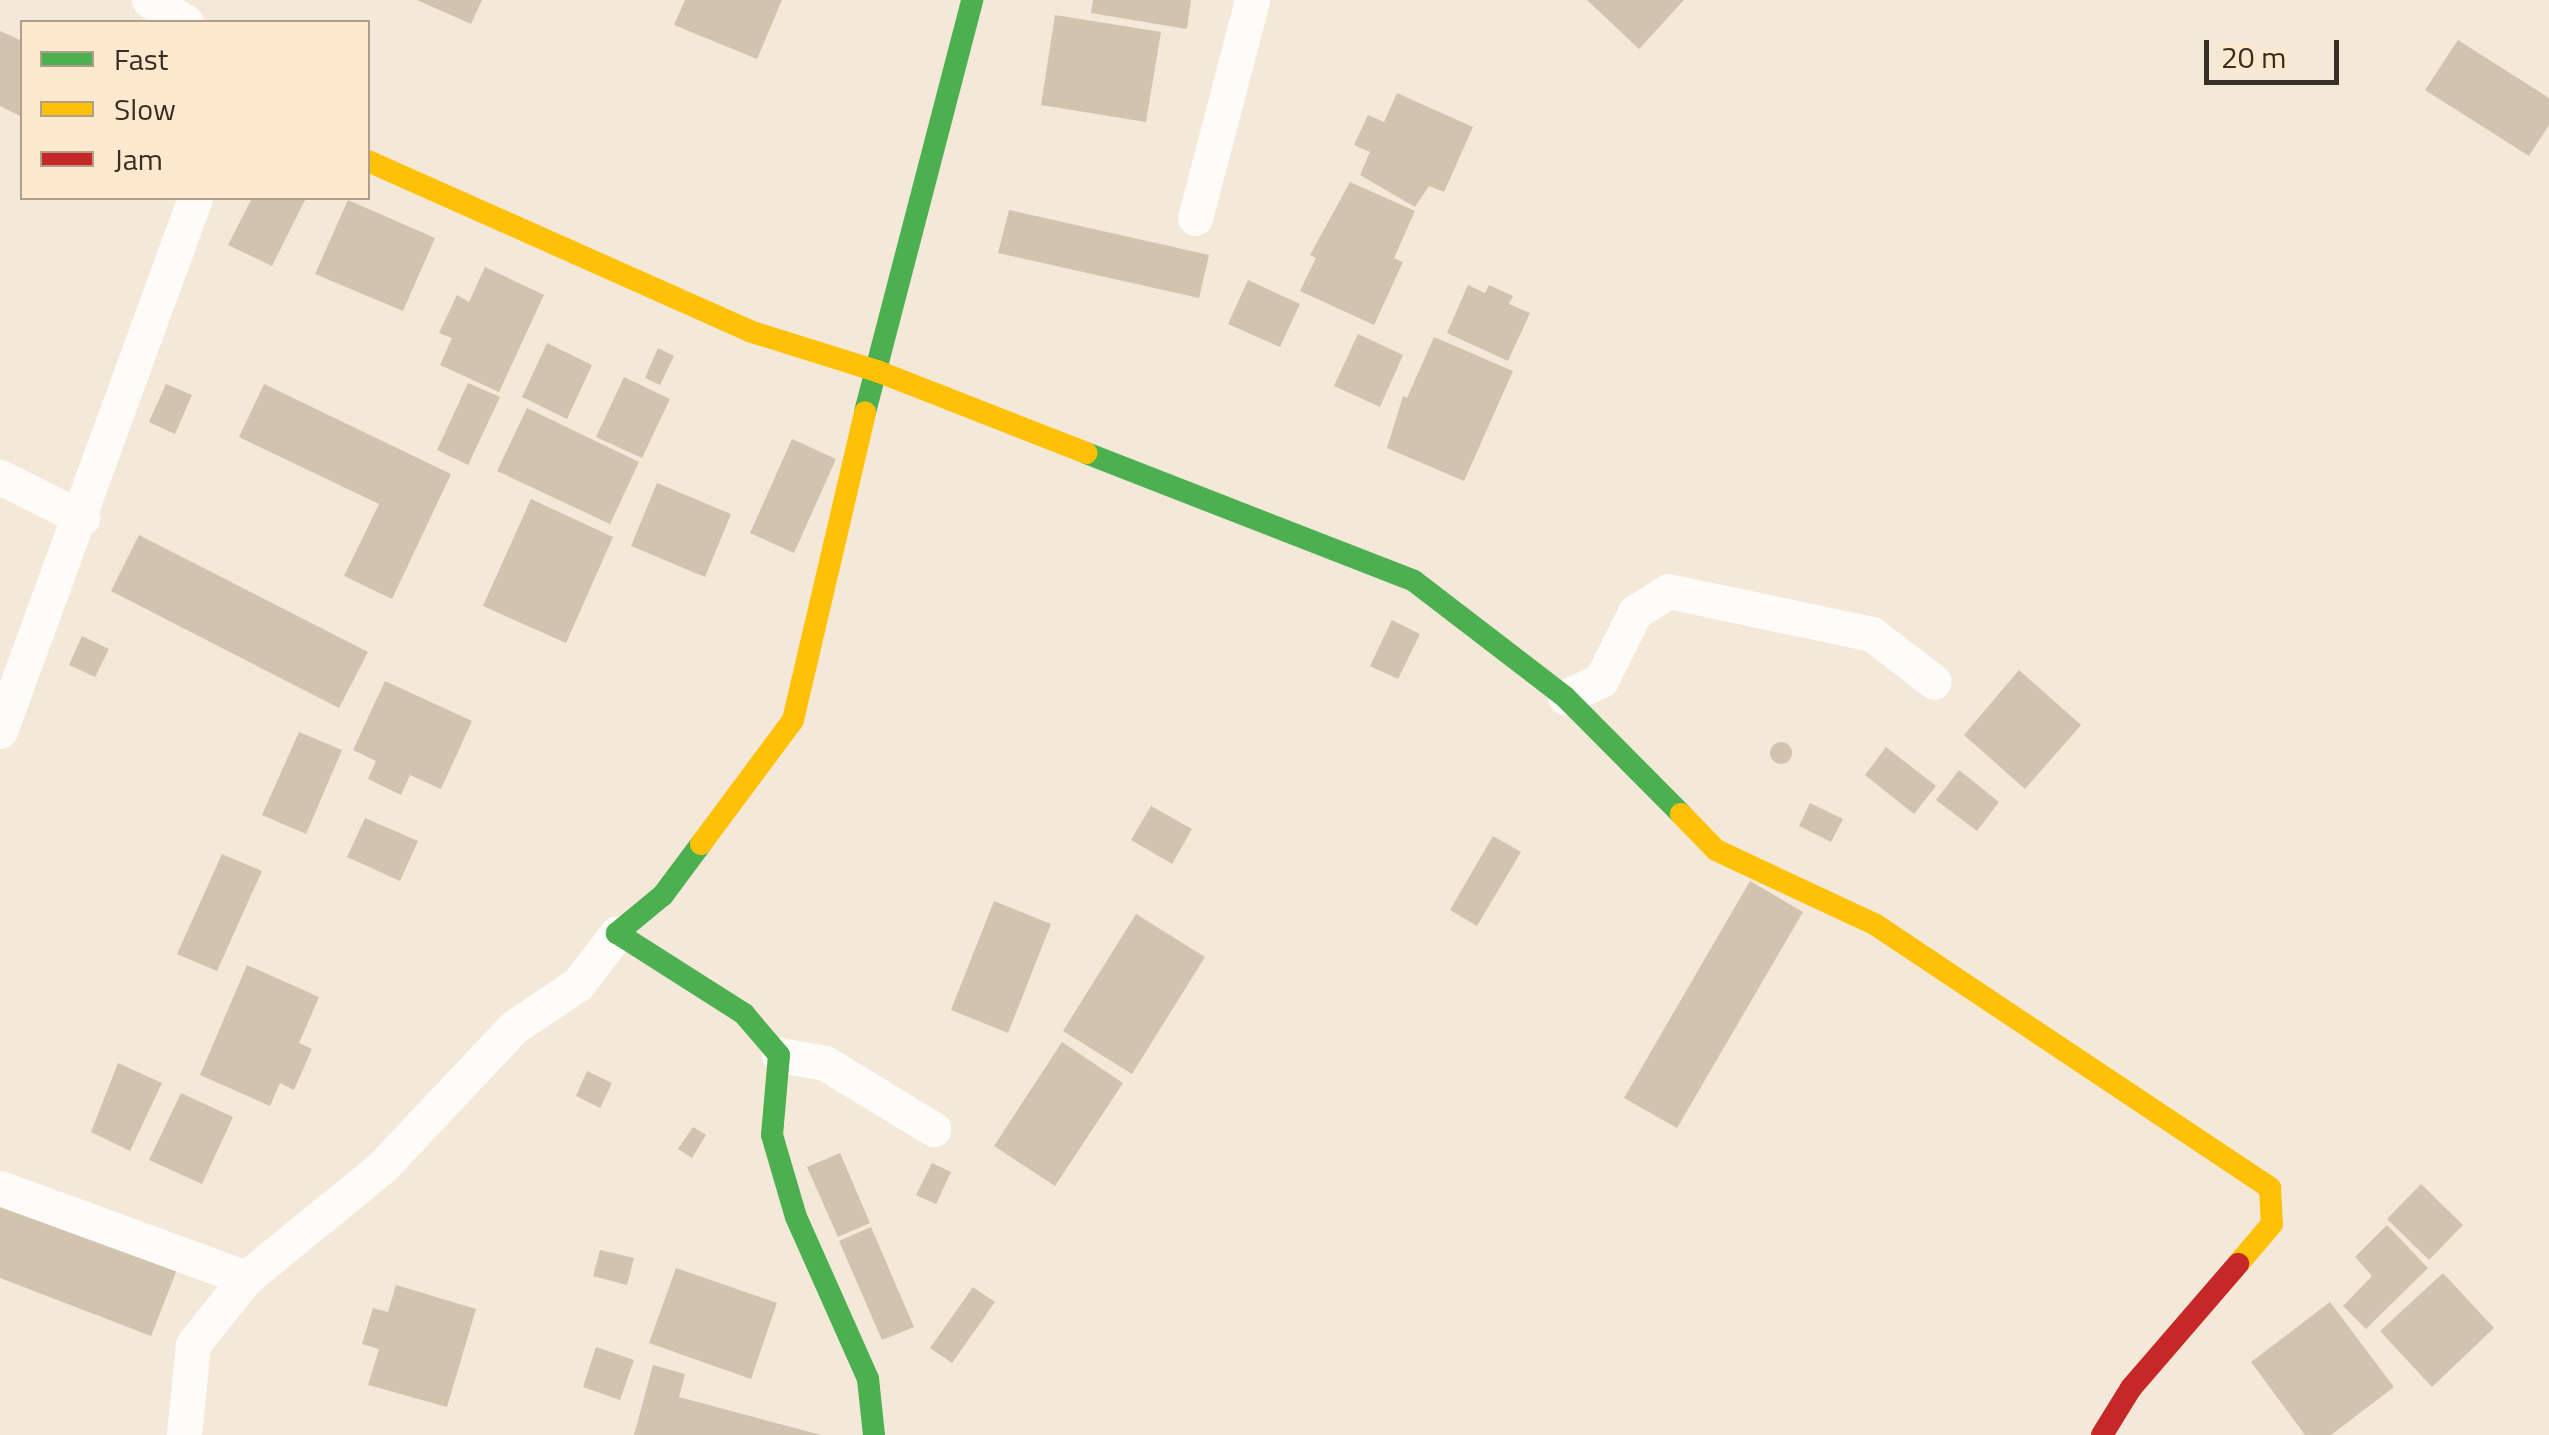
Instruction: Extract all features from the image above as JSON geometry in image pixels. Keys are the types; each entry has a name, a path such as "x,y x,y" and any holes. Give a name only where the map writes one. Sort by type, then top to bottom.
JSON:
{"street":[{"path":"148,0 183,20"},
{"path":"184,1435 193,1344 246,1278 382,1167 514,1027 578,984 617,933 663,895 793,720 818,591 972,0"},
{"path":"1194,218 1252,0"},
{"path":"370,162 640,286 749,331 877,371 1379,562 1414,581 1565,697 1716,850 1876,925 2270,1188 2272,1224 2131,1388 2102,1435"},
{"path":"0,731 82,518 194,200"},
{"path":"0,477 82,518"},
{"path":"1565,697 1601,680 1635,612 1668,590 1872,634 1934,682"},
{"path":"617,933 744,1014 779,1055 825,1063 933,1129"},
{"path":"779,1055 772,1135 796,1217 868,1379 874,1435"},
{"path":"0,1188 246,1278"}],"building":[{"path":"417,0 482,0 471,24"},
{"path":"685,0 782,0 757,59 674,25"},
{"path":"1093,0 1191,0 1187,29 1091,13"},
{"path":"1587,0 1684,0 1639,49"},
{"path":"1055,15 1161,32 1146,122 1041,105"},
{"path":"0,31 20,40 20,116 0,106"},
{"path":"2458,40 2549,98 2549,125 2529,156 2425,90"},
{"path":"1397,93 1473,127 1444,192 1429,186 1415,207 1360,175 1370,152 1354,145 1368,115 1384,122"},
{"path":"1350,182 1415,211 1394,258 1403,262 1374,325 1300,291 1316,258 1310,255"},
{"path":"251,200 305,200 272,266 228,245"},
{"path":"348,200 435,238 403,311 315,274"},
{"path":"1009,210 1209,255 1199,298 998,253"},
{"path":"485,267 544,295 499,392 440,365 452,338 439,333 457,295 469,302"},
{"path":"1248,280 1300,304 1280,347 1228,324"},
{"path":"1468,285 1485,293 1489,285 1513,296 1509,304 1530,313 1508,361 1447,333"},
{"path":"1358,334 1403,355 1380,407 1334,386"},
{"path":"1434,337 1513,371 1464,481 1387,448 1403,396 1407,398"},
{"path":"547,343 592,365 567,419 522,397"},
{"path":"658,348 674,356 660,385 645,378"},
{"path":"624,377 670,399 642,458 596,437"},
{"path":"468,383 500,397 468,465 437,450"},
{"path":"166,384 192,395 175,434 149,422"},
{"path":"264,384 451,474 392,599 344,576 379,504 239,437"},
{"path":"527,408 639,462 610,524 497,471"},
{"path":"792,439 836,459 794,553 750,533"},
{"path":"657,483 731,514 705,577 631,546"},
{"path":"531,499 613,537 566,643 483,606"},
{"path":"139,535 368,652 339,708 111,591"},
{"path":"1392,620 1420,634 1398,679 1370,666"},
{"path":"82,636 109,649 95,677 69,665"},
{"path":"2019,670 2081,725 2025,789 1964,735"},
{"path":"385,681 472,721 441,789 410,775 401,795 368,779 376,761 353,750"},
{"path":"299,732 342,750 306,834 262,815"},
{"path":"1777,742 1785,742 1792,753 1785,764 1777,764 1770,757 1770,749"},
{"path":"1886,747 1936,786 1914,814 1865,775"},
{"path":"1959,770 1999,802 1977,831 1936,800"},
{"path":"1810,803 1843,819 1831,842 1799,826"},
{"path":"1151,806 1192,829 1172,864 1131,840"},
{"path":"365,818 418,841 400,881 347,857"},
{"path":"1493,836 1521,852 1477,926 1450,910"},
{"path":"222,854 262,871 217,971 177,954"},
{"path":"1750,881 1803,912 1677,1128 1624,1098"},
{"path":"994,901 1051,924 1008,1033 951,1010"},
{"path":"1136,914 1205,957 1132,1074 1063,1031"},
{"path":"247,965 319,997 299,1043 312,1049 294,1090 280,1083 270,1106 200,1075"},
{"path":"1062,1042 1123,1083 1055,1186 994,1146"},
{"path":"118,1063 162,1083 130,1151 91,1132"},
{"path":"587,1071 612,1083 600,1108 576,1096"},
{"path":"181,1093 233,1117 202,1184 149,1160"},
{"path":"693,1127 706,1135 692,1158 678,1149"},
{"path":"840,1153 870,1223 838,1237 807,1167"},
{"path":"932,1163 951,1172 936,1204 916,1195"},
{"path":"2421,1184 2463,1225 2429,1260 2387,1219"},
{"path":"0,1200 178,1267 151,1336 0,1278"},
{"path":"2387,1225 2428,1268 2366,1329 2343,1306 2372,1276 2355,1257"},
{"path":"871,1227 914,1327 882,1340 839,1241"},
{"path":"600,1250 634,1258 627,1285 593,1276"},
{"path":"676,1268 777,1303 751,1379 649,1343"},
{"path":"2443,1273 2494,1328 2432,1387 2380,1331"},
{"path":"396,1285 476,1309 447,1407 368,1385 379,1349 362,1344 373,1308 388,1312"},
{"path":"973,1287 995,1302 952,1363 930,1348"},
{"path":"2330,1302 2394,1387 2331,1435 2305,1435 2251,1362"},
{"path":"596,1347 634,1360 620,1400 583,1387"},
{"path":"653,1365 685,1374 679,1397 821,1435 634,1435"}],"traffic: fast":[{"path":"865,412 972,0"},
{"path":"1086,453 1414,581 1565,697 1681,814"},
{"path":"701,844 663,895 617,933 744,1014 779,1055 772,1135 796,1217 868,1379 874,1435"}],"traffic: slow":[{"path":"370,162 749,331 877,371 1086,453"},
{"path":"701,844 793,720 865,412"},
{"path":"1681,814 1716,850 1876,925 2270,1188 2272,1224 2238,1264"}],"traffic: jam":[{"path":"2102,1435 2131,1388 2238,1264"}]}
